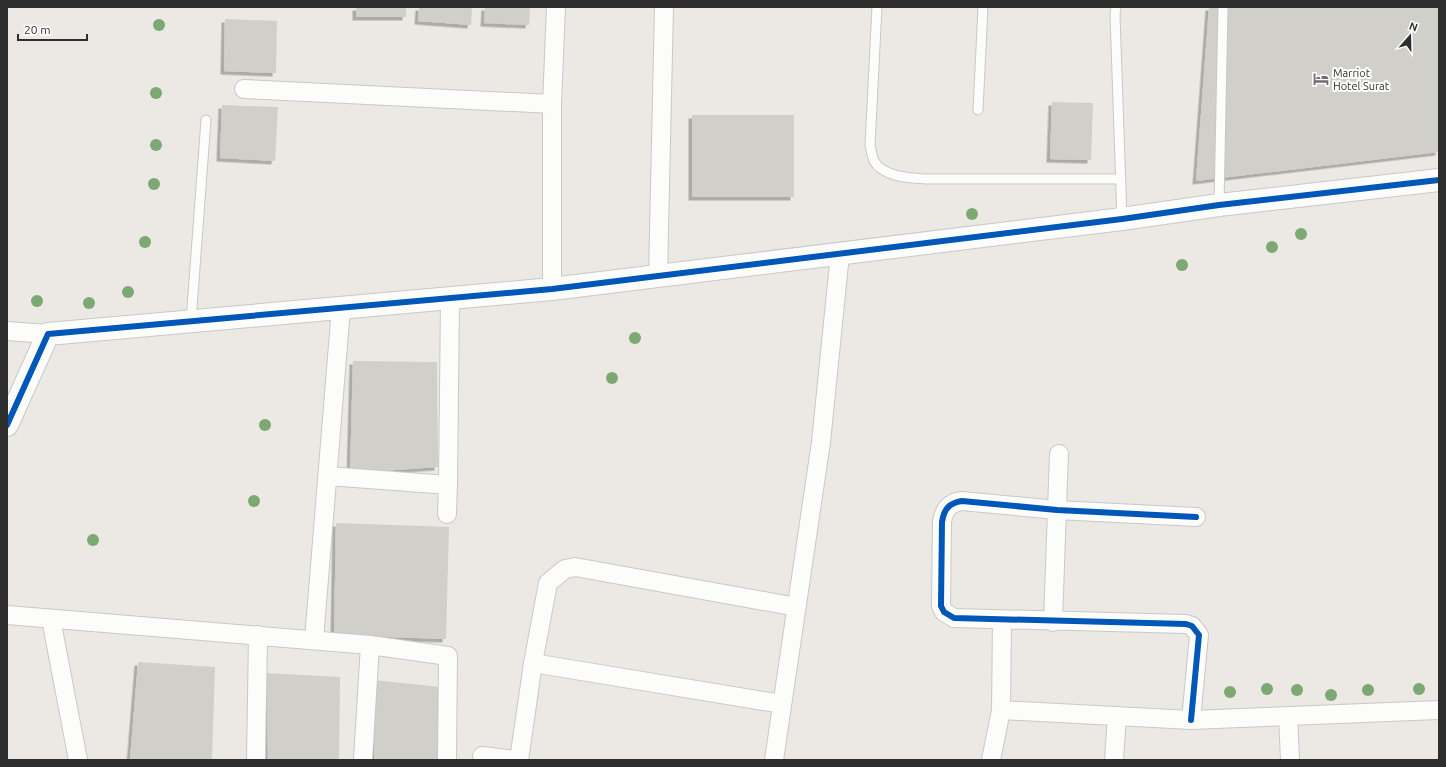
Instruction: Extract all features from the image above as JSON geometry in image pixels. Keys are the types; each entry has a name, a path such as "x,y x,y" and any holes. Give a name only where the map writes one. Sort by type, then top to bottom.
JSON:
{"street":[{"path":"552,289 552,104 556,7"},
{"path":"658,276 664,7"},
{"path":"244,89 552,104"},
{"path":"7,331 48,334 552,289 1122,219 1218,205 1439,180"},
{"path":"774,760 821,442 840,254"},
{"path":"447,514 450,298"},
{"path":"314,640 341,308"},
{"path":"7,425 48,334"},
{"path":"1053,622 1059,454"},
{"path":"328,476 448,485"},
{"path":"1191,720 1199,635 1192,626 1186,624 1002,621 954,618 944,612 941,606 942,522 944,512 954,502 1057,510 1196,517"},
{"path":"519,760 533,663 548,583 565,569 575,567 797,606"},
{"path":"7,616 370,644 448,656 447,760"},
{"path":"51,619 78,760"},
{"path":"991,760 1001,710 1002,621"},
{"path":"256,760 258,635"},
{"path":"363,760 370,644"},
{"path":"533,663 782,704"},
{"path":"1001,710 1191,720 1439,710"},
{"path":"1114,760 1117,716"},
{"path":"1288,716 1290,760"},
{"path":"482,756 515,760"}],"lane":[{"path":"877,7 870,146 874,161 884,170 904,177 926,179 1121,179"},
{"path":"978,110 982,7"},
{"path":"1116,7 1115,15 1122,219"},
{"path":"1218,205 1223,7"},
{"path":"191,321 206,120"}],"building":[{"path":"356,7 406,7 406,17 356,17"},
{"path":"419,7 472,7 471,25 418,21"},
{"path":"485,7 530,7 529,25 484,23"},
{"name":"Marriot Hotel Surat","path":"1209,7 1439,7 1439,152 1196,181"},
{"path":"225,19 277,21 276,73 224,71"},
{"path":"1052,102 1093,103 1091,160 1050,159"},
{"path":"222,105 278,107 275,161 220,158"},
{"path":"692,115 794,115 794,197 692,197"},
{"path":"353,361 437,362 438,467 350,473"},
{"path":"336,523 449,527 446,639 334,635"},
{"path":"138,662 215,667 212,760 130,760"},
{"path":"267,673 340,677 339,760 268,760"},
{"path":"374,680 440,687 438,760 374,760"}],"cycle path":[{"path":"7,425 48,334 552,289 1122,219 1219,205 1439,180"},
{"path":"1191,720 1199,635 1192,626 1186,624 954,618 944,612 941,606 942,522 948,507 954,503 962,501 1057,510 1196,517"}],"place":[{"name":"Marriot Hotel Surat","path":"1321,79"}]}
